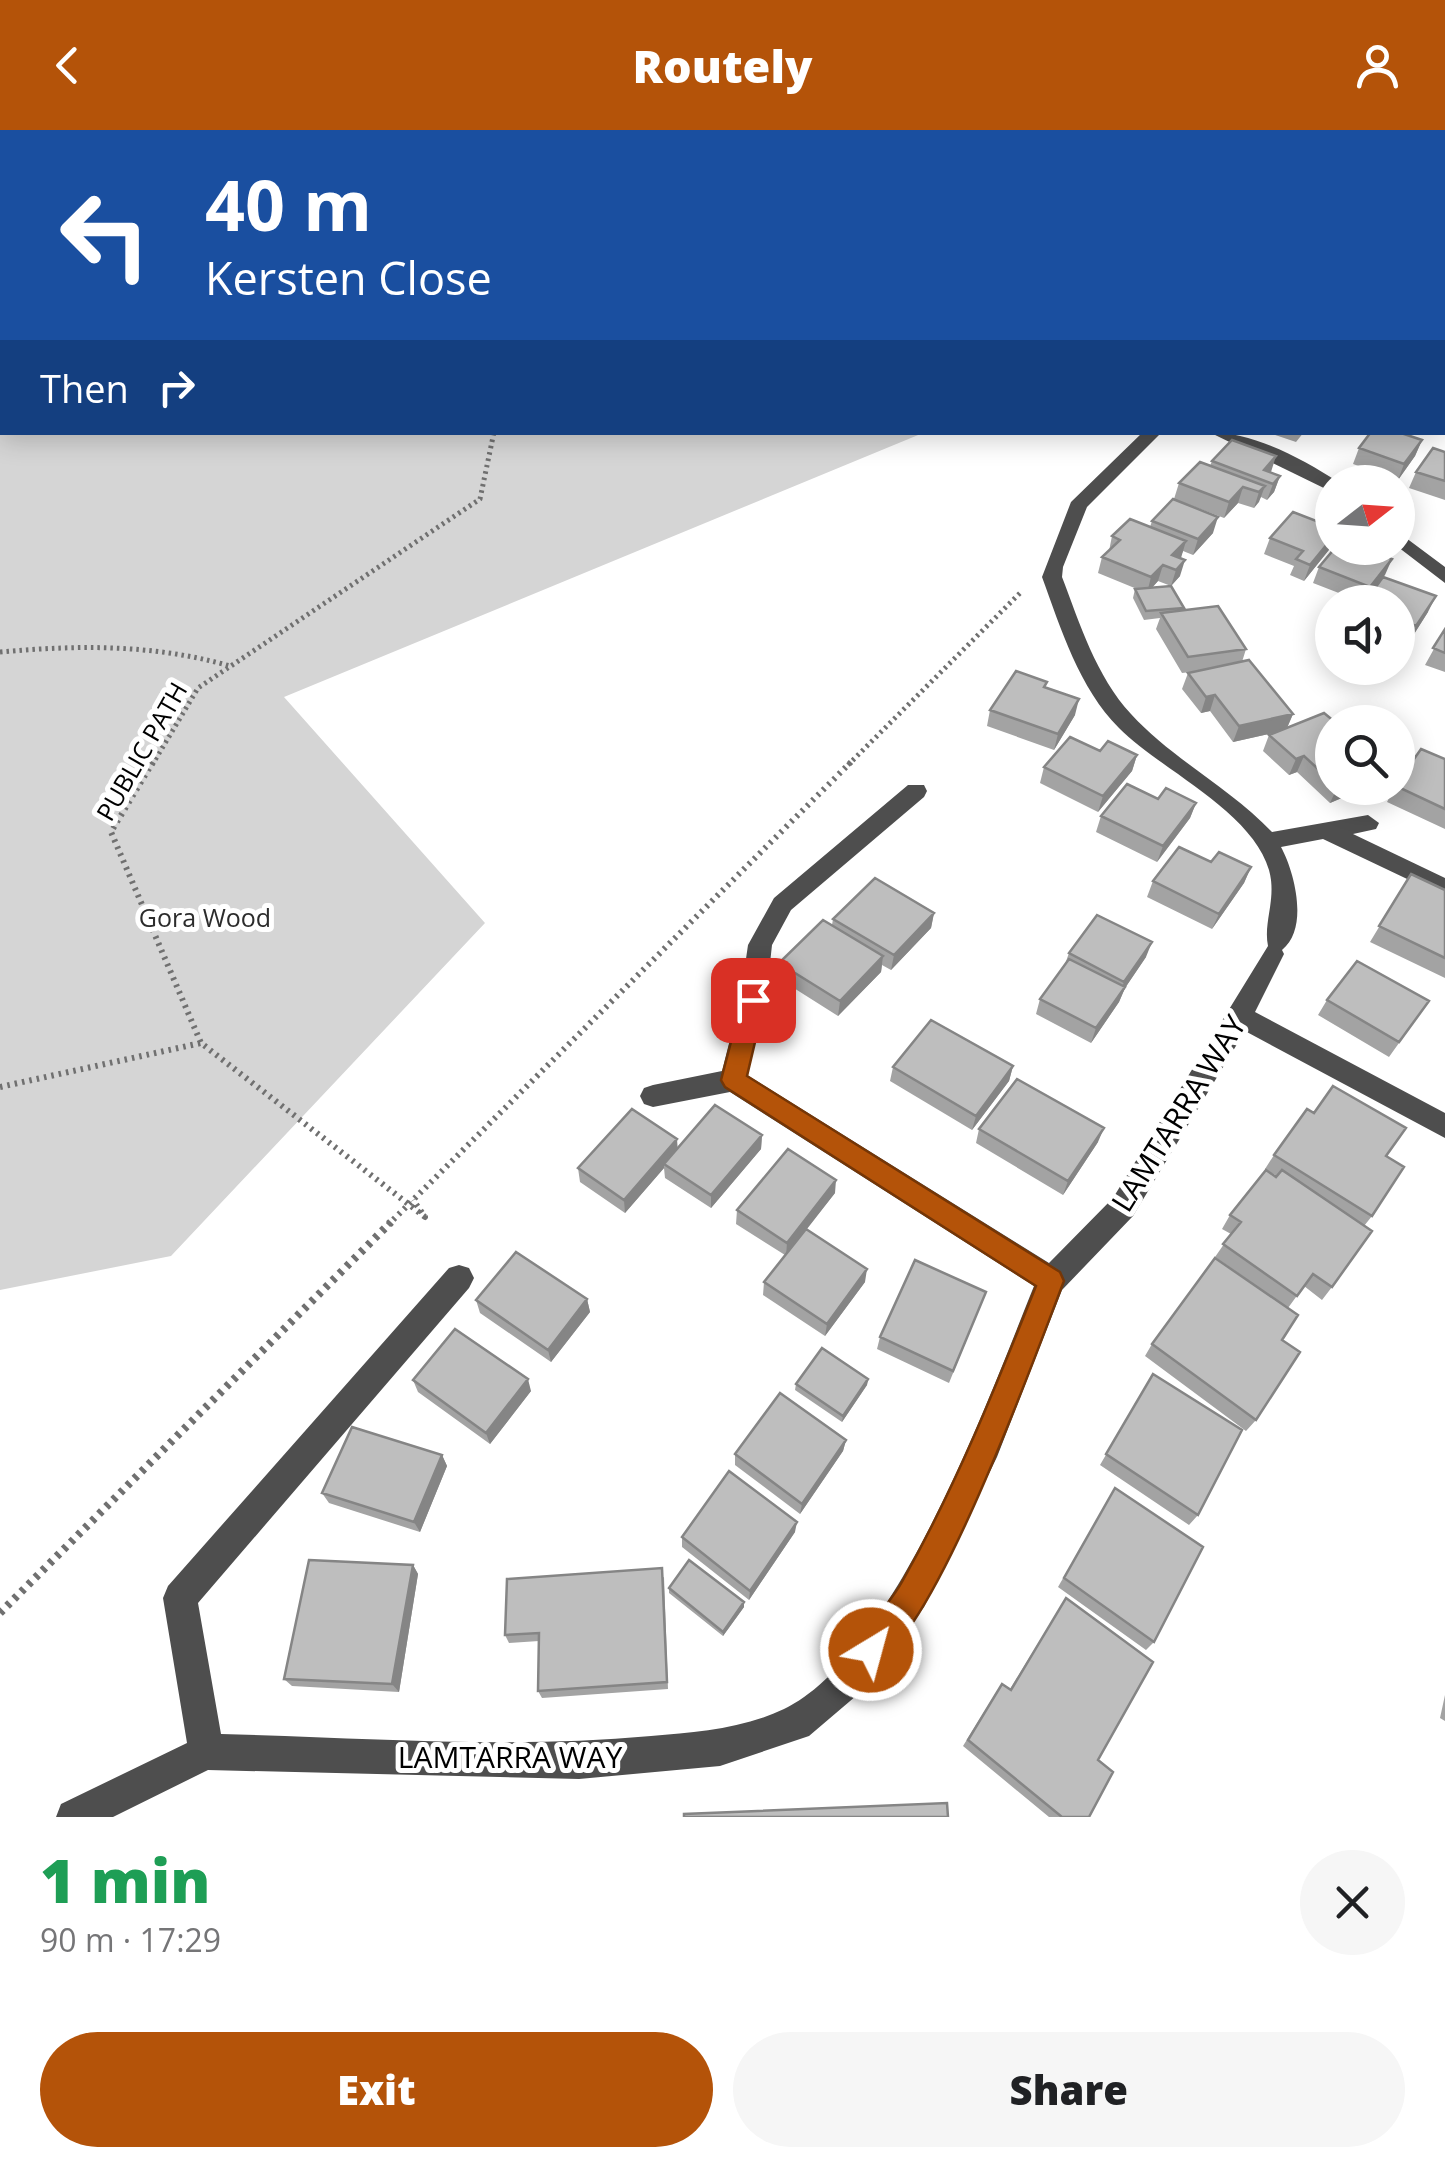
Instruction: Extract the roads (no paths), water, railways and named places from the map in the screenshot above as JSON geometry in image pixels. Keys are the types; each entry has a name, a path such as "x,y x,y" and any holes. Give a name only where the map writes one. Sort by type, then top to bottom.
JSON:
{"street":[{"name":"LAMTARRA WAY","path":"74,1817 206,1752 579,1762 720,1748 796,1723 851,1678 912,1594 986,1446 1051,1281 1123,1207 1240,1016 1286,920 1284,886 1268,841 1237,805 1123,719 1096,679 1052,577 1053,559 1078,519 1078,506 1151,435"},
{"path":"1223,435 1315,475"},
{"path":"1415,552 1444,576"},
{"path":"734,1080 753,1000 760,945 782,904 916,791"},
{"path":"1268,841 1368,824"},
{"path":"1326,831 1445,888"},
{"path":"1240,1016 1445,1126"},
{"path":"653,1096 734,1080 1051,1281"},
{"path":"206,1752 180,1598 459,1278"}],"park label":[{"name":"Gora Wood","path":"205,917"}]}
